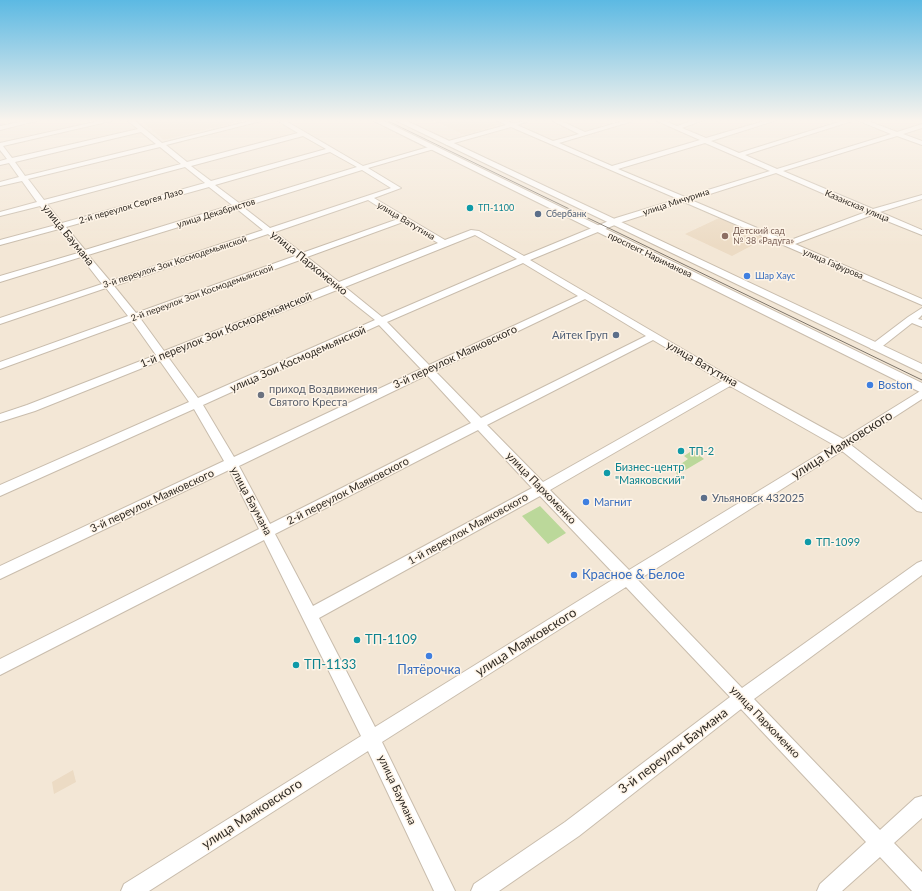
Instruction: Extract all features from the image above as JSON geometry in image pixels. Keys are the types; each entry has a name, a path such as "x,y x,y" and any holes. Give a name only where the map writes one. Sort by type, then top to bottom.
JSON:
{"main road":[{"name":"проспект Нариманова","path":"462,163 922,389"},
{"name":"проспект Нариманова","path":"488,163 922,369"}],"street":[{"name":"улица Баумана","path":"6,163 24,178 42,203 108,284 162,355 197,405 231,463 372,739 440,889"},
{"path":"0,184 88,163"},
{"name":"улица Пархоменко","path":"182,163 301,256 381,322 922,887"},
{"path":"0,214 194,163"},
{"name":"2-й переулок Сергея Лазо","path":"0,243 286,163"},
{"path":"353,163 362,168"},
{"name":"улица Декабристов","path":"0,279 381,163"},
{"name":"улица Гафурова","path":"600,163 683,200 922,302"},
{"path":"613,168 632,163"},
{"name":"Казанская улица","path":"756,163 922,233"},
{"name":"улица Мичурина","path":"597,229 613,222 801,163"},
{"name":"3-й переулок Зои Космодемьянской","path":"0,321 397,188 362,168"},
{"path":"788,244 872,212 922,197"},
{"name":"улица Ватутина","path":"369,198 444,243"},
{"name":"2-й переулок Зои Космодемьянской","path":"0,366 404,219"},
{"name":"улица Зои Космодемьянской","path":"0,491 197,405 381,322 597,229"},
{"name":"улица Ватутина","path":"474,232 479,233 730,381 843,445 922,507"},
{"name":"1-й переулок Зои Космодемьянской","path":"0,418 31,408 474,232"},
{"name":"3-й переулок Маяковского","path":"0,573 585,296"},
{"path":"875,347 922,311"},
{"path":"911,319 922,324"},
{"name":"2-й переулок Маяковского","path":"0,667 653,336"},
{"name":"1-й переулок Маяковского","path":"309,616 542,489 730,381"},
{"name":"улица Маяковского","path":"131,891 922,394"},
{"name":"3-й переулок Баумана","path":"481,891 572,829 742,698 922,566"},
{"path":"827,891 922,806"}],"shaded area":[{"name":"Детский сад № 38 «Радуга»","path":"719,218 766,238 732,256 685,234"},
{"path":"73,770 76,782 54,794 52,782"}],"green space":[{"path":"693,450 704,459 677,475 675,468 688,459 684,456"},
{"path":"540,506 566,533 548,544 522,516"}],"tram line":[{"path":"474,163 922,380"}],"place":[{"name":"ТП-1100","path":"470,208"},
{"name":"Сбербанк","path":"538,214"},
{"name":"Детский сад № 38 «Радуга»","path":"725,236"},
{"name":"Шар Хаус","path":"747,276"},
{"name":"Айтек Груп","path":"616,335"},
{"name":"Boston","path":"870,385"},
{"name":"приход Воздвижения Святого Креста","path":"261,395"},
{"name":"ТП-2","path":"681,451"},
{"name":"Бизнес-центр \"Маяковский\"","path":"607,473"},
{"name":"Ульяновск 432025","path":"704,498"},
{"name":"Магнит","path":"586,502"},
{"name":"ТП-1099","path":"808,542"},
{"name":"Красное & Белое","path":"574,575"},
{"name":"ТП-1109","path":"357,640"},
{"name":"Пятёрочка","path":"429,656"},
{"name":"ТП-1133","path":"296,665"}]}
